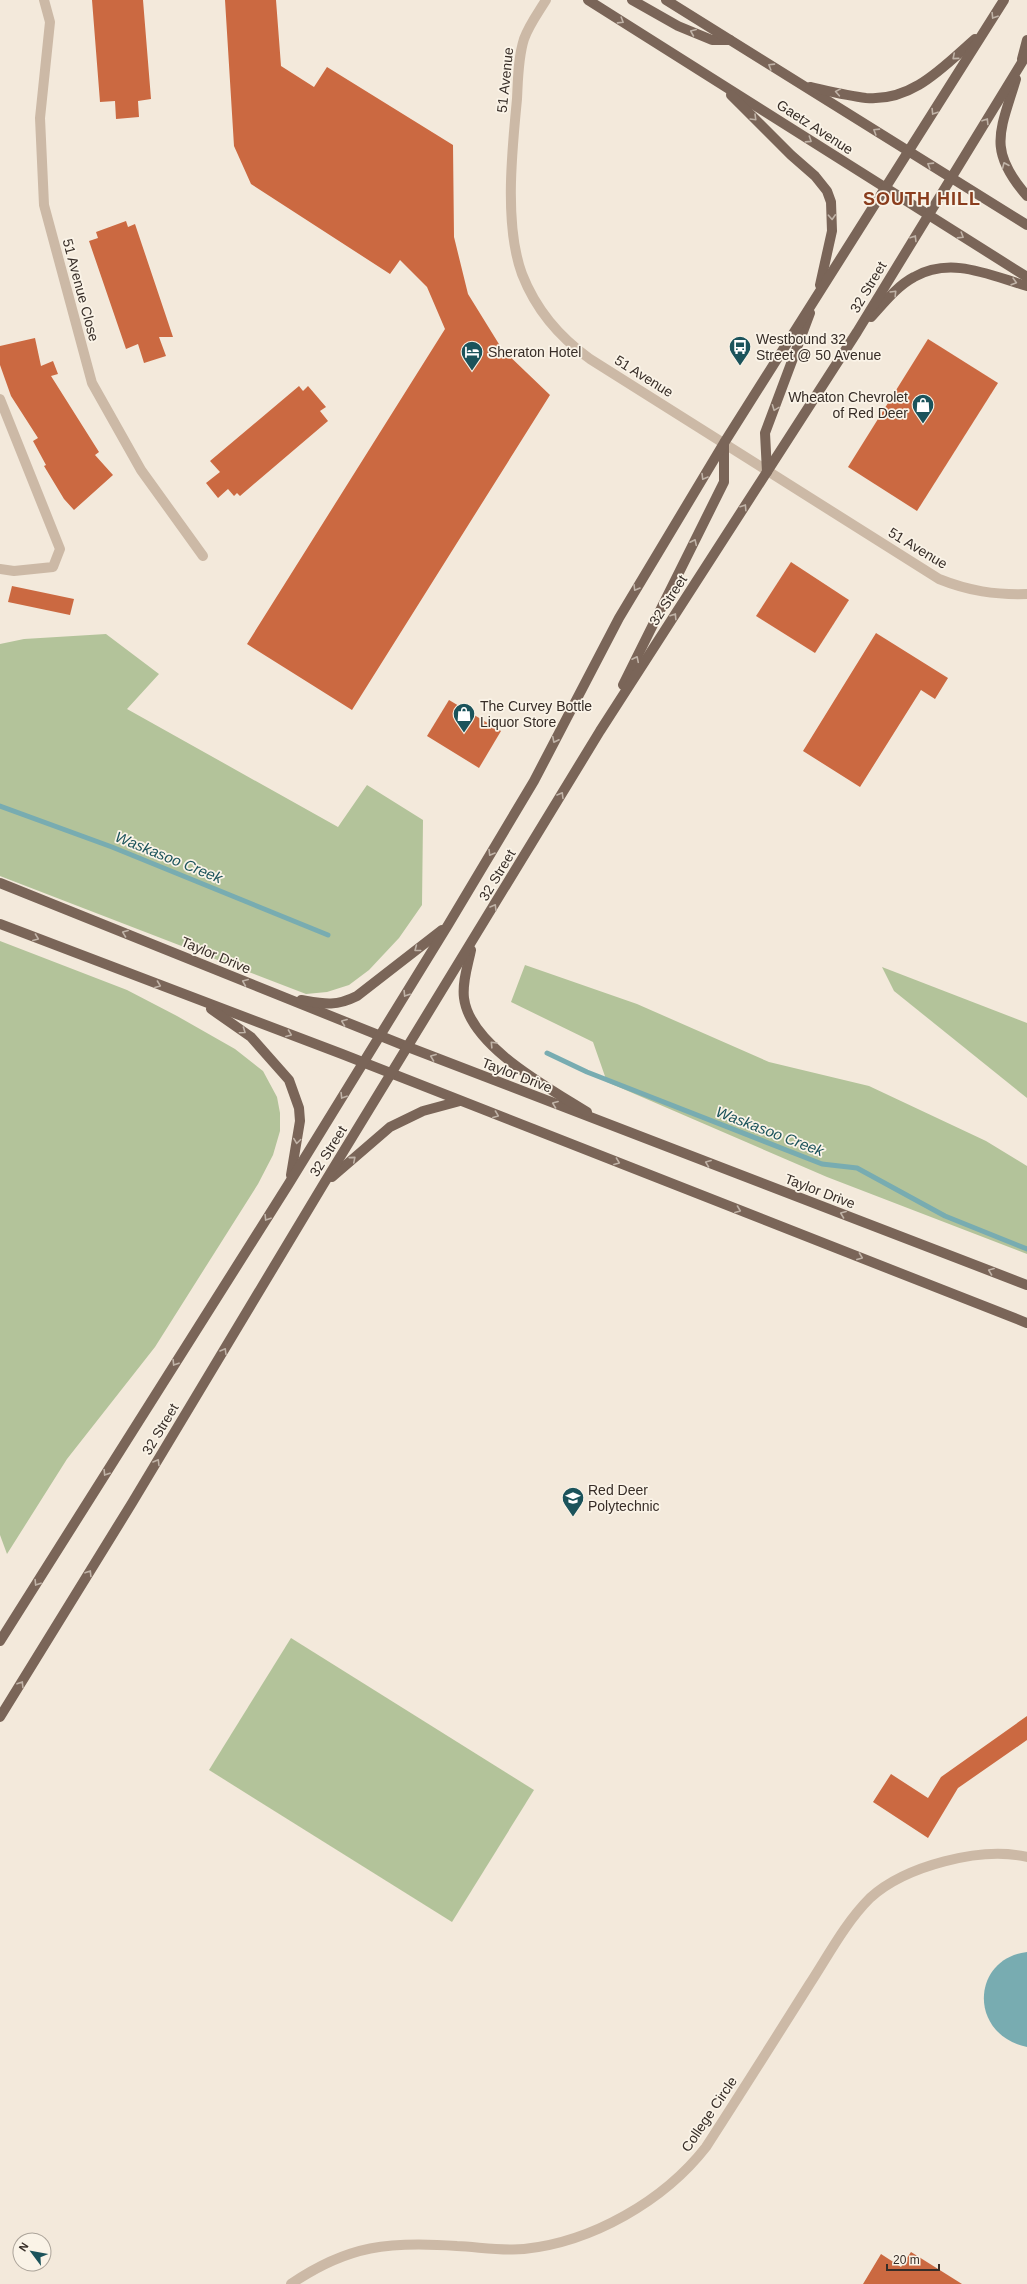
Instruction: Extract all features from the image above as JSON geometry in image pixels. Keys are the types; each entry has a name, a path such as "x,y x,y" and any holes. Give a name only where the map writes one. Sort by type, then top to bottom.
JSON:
{"main road":[{"name":"Gaetz Avenue","path":"588,0 885,189 1027,277"},
{"path":"632,0 678,26 712,40 730,40"},
{"name":"Gaetz Avenue","path":"666,0 1027,225"},
{"name":"32 Street","path":"0,1641 288,1185 448,925 534,781 618,618 724,443 1004,0"},
{"path":"805,86 866,98 896,96 906,93 931,78 984,31"},
{"path":"1027,40 1000,135 1000,149 1009,175 1027,196"},
{"name":"32 Street","path":"0,1717 132,1503 323,1185 474,940 600,731 858,332 1027,54"},
{"path":"717,81 791,155 815,176 827,191 831,202 832,231 818,293 765,433 767,472"},
{"path":"858,332 898,289 914,277 933,269 961,267 1027,286"},
{"path":"600,731 724,482 724,443"},
{"name":"Taylor Drive","path":"0,884 408,1047 1027,1285"},
{"path":"0,924 392,1074 1027,1322"},
{"path":"281,997 333,1005 345,1003 358,996 448,925"},
{"path":"474,940 464,979 464,998 471,1022 508,1060 604,1123"},
{"path":"200,1001 251,1037 289,1080 299,1108 300,1121 295,1159 288,1185"},
{"path":"323,1185 390,1127 423,1111 460,1101"}],"street":[{"name":"51 Avenue Close","path":"44,0 50,22 40,118 44,206 92,383 141,470 203,556"},
{"name":"51 Avenue","path":"546,0 528,27 520,54 514,135 512,219 517,255 524,279 538,307 548,321 573,347 767,472 939,578 964,589 997,595 1027,594"},
{"path":"0,399 60,549 53,567 14,571 0,569"},
{"name":"College Circle","path":"291,2284 328,2262 351,2252 375,2246 425,2243 523,2249 573,2238 633,2211 678,2176 706,2147 838,1938 870,1898 895,1881 949,1861 988,1854 1027,1857"}],"green space":[{"path":"106,634 159,674 127,709 338,827 367,785 423,820 422,905 399,938 369,970 349,985 327,992 306,994 0,876 0,644 24,639"},
{"path":"0,941 127,990 235,1049 263,1071 277,1097 280,1113 280,1131 273,1155 258,1184 155,1347 67,1459 7,1554 0,1535"},
{"path":"525,965 637,1004 769,1062 869,1086 986,1141 1027,1166 1027,1254 827,1177 607,1082 593,1042 511,1002"},
{"path":"882,967 1027,1023 1027,1098 894,991"},
{"path":"291,1638 534,1790 452,1922 209,1770"}],"water":[{"path":"1027,1952 1027,2047 1008,2039 994,2028 986,2013 984,1997 987,1981 995,1968 1009,1957"}],"building":[{"path":"92,0 143,0 151,99 138,101 139,117 116,119 115,101 100,102"},
{"name":"Sheraton Hotel","path":"225,0 276,0 281,66 314,87 327,67 453,145 454,237 468,294 502,349 550,395 352,710 247,644 445,329 427,287 400,260 390,274 251,184 234,146"},
{"path":"126,221 128,227 135,224 173,337 159,337 166,356 144,363 138,344 126,349 89,241 98,238 96,232"},
{"path":"35,338 41,366 53,361 58,374 51,376 99,452 95,455 113,475 74,510 64,499 44,466 46,465 33,441 38,438 11,396 0,365 0,346"},
{"name":"Wheaton Chevrolet of Red Deer","path":"928,339 998,383 917,511 848,467"},
{"path":"299,386 303,391 308,386 326,407 320,411 328,421 240,496 237,493 234,496 228,489 218,498 206,483 220,472 210,461"},
{"path":"791,562 849,600 815,653 756,616"},
{"path":"12,586 74,599 70,615 8,602"},
{"path":"876,633 948,678 935,699 921,690 860,787 803,751"},
{"name":"The Curvey Bottle Liquor Store","path":"449,700 501,731 479,768 427,736"},
{"path":"1027,1716 1027,1740 958,1788 928,1838 873,1802 891,1774 928,1798 941,1777"},
{"path":"911,2252 962,2284 863,2284 881,2254 901,2267"}],"waterway":[{"name":"Waskasoo Creek","path":"0,806 112,847 328,935"},
{"name":"Waskasoo Creek","path":"547,1053 587,1072 822,1164 857,1168 945,1216 1027,1249"}],"place":[{"name":"Westbound 32 Street @ 50 Avenue","path":"740,366"},
{"name":"Sheraton Hotel","path":"472,372"},
{"name":"Wheaton Chevrolet of Red Deer","path":"923,424"},
{"name":"The Curvey Bottle Liquor Store","path":"464,734"},
{"name":"Red Deer Polytechnic","path":"573,1518"}],"district":[{"name":"SOUTH HILL","path":"922,199"}]}
